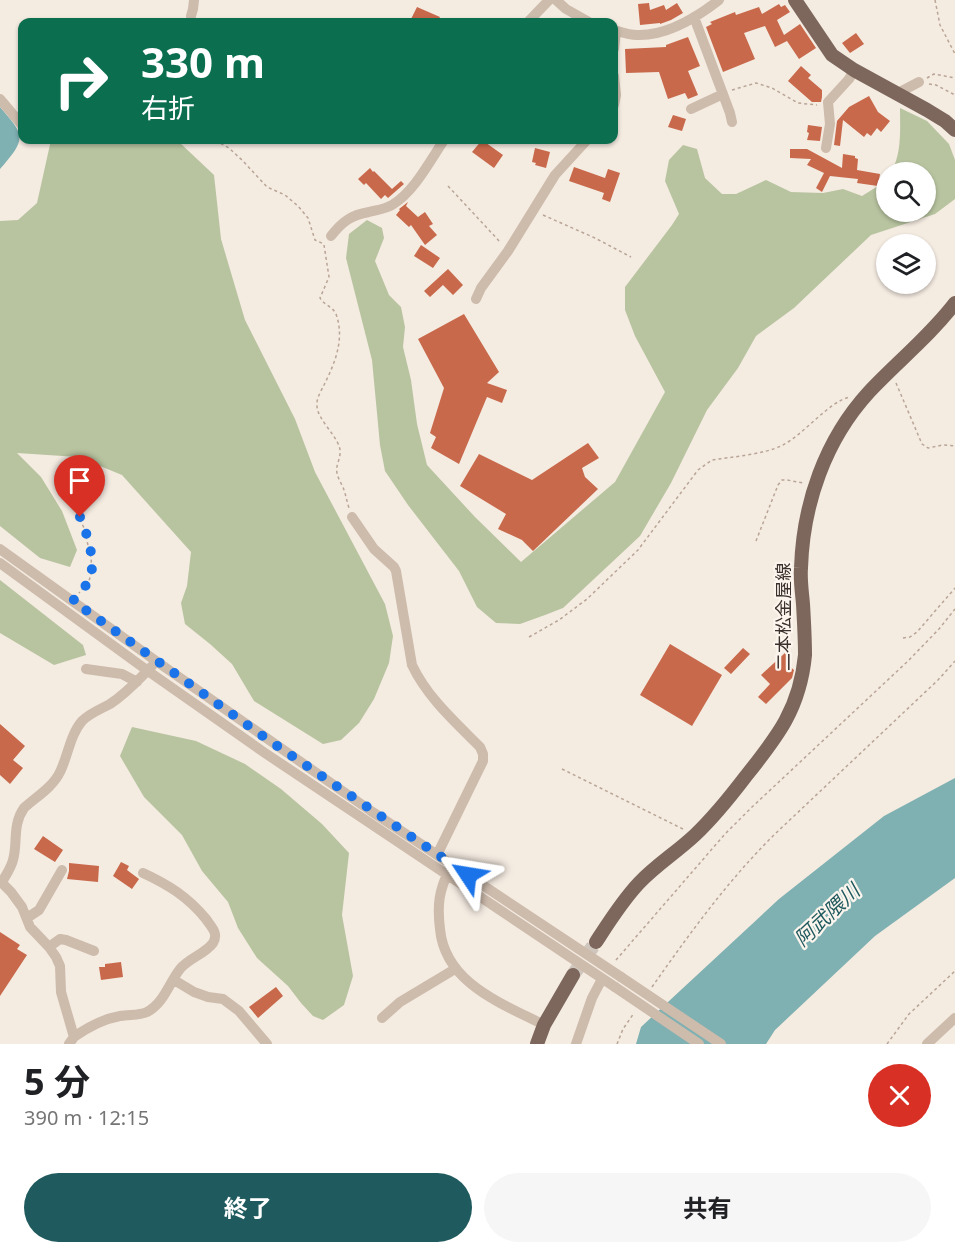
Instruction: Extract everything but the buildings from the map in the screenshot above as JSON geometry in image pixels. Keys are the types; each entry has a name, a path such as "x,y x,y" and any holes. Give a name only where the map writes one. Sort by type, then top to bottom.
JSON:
{"main road":[{"path":"795,0 832,55 854,70 927,110 955,130"},
{"name":"二本松金屋線","path":"596,942 639,883 695,835 735,791 786,722 798,695 806,655 801,569 808,507 828,452 862,399 955,303"},
{"path":"537,1044 544,1025 573,975"}],"street":[{"path":"191,16 194,0"},
{"path":"532,18 549,0"},
{"path":"556,0 566,9 583,18"},
{"path":"618,32 635,36 657,34 694,17 719,0"},
{"path":"694,17 732,122"},
{"path":"826,148 830,124 827,105 831,97 849,80 854,70"},
{"path":"897,93 919,82"},
{"path":"691,109 723,94"},
{"path":"0,99 18,120"},
{"path":"328,240 345,220 365,212 385,208 400,198 411,187 441,144"},
{"path":"476,299 555,176 583,144"},
{"path":"352,518 374,549 396,571 412,665 418,679 448,716 480,747 483,754 483,760 437,855"},
{"path":"0,549 267,739 437,855 449,869 602,979 699,1044"},
{"path":"0,563 265,753 610,969 720,1044"},
{"path":"72,1041 71,1021 61,992 60,966 49,947 30,927 22,907 1,881 13,862 20,813 52,784 59,774 79,726 84,719 132,688 156,661"},
{"path":"86,669 122,674 137,682"},
{"path":"449,869 439,898 438,917 440,936 448,959 455,969 478,989 544,1025"},
{"path":"27,918 39,910 62,870"},
{"path":"72,1041 85,1029 102,1020 121,1015 144,1014 152,1009 163,997 181,968 213,943 215,931 194,905 167,885 143,873"},
{"path":"49,947 60,939 94,951"},
{"path":"382,1018 400,1002 455,969"},
{"path":"576,1044 592,998 602,979"},
{"path":"174,980 194,992 223,999 239,1011 267,1044"},
{"path":"927,1044 955,1018"}],"path":[{"path":"935,0 940,25 955,54"},
{"path":"919,82 934,74 955,78"},
{"path":"919,82 936,85 955,95"},
{"path":"723,94 756,83 772,88 798,103 827,105"},
{"path":"222,144 243,161 267,188 285,195 298,206 308,218 315,240 328,240 328,277 320,298 335,312 340,328 340,338 335,359 316,406 339,444 341,452 336,471 352,518"},
{"path":"448,186 508,251"},
{"path":"533,210 631,257"},
{"path":"894,366 896,382 922,444 928,448 943,445 955,446"},
{"path":"529,637 560,620 587,599 638,550 698,470 705,464 712,460 783,445 844,398 856,396 862,399"},
{"path":"756,541 782,480 815,486"},
{"path":"61,482 84,528 91,558 92,570 89,581 73,601"},
{"path":"903,638 910,637 917,632 955,588"},
{"path":"610,969 620,954 732,827 758,800 908,661 955,609"},
{"path":"647,994 750,859 938,680 955,661"},
{"path":"562,769 695,835"},
{"path":"886,1044 909,1014 955,971"},
{"path":"617,1044 623,1029 635,1012"}],"green space":[{"path":"900,108 927,121 949,144 955,160 955,199 936,213 936,162 896,162 900,133"},
{"path":"50,144 181,144 214,175 221,239 245,320 295,419 315,472 385,604 393,636 389,663 374,699 359,723 341,740 323,744 254,701 232,664 185,624 181,603 187,586 191,552 122,475 78,457 17,453 41,477 62,511 77,550 70,567 40,558 0,526 0,221 18,220 37,203"},
{"path":"683,145 697,149 705,178 722,194 736,194 766,180 791,192 823,193 843,189 862,196 876,187 876,222 911,222 871,235 794,308 756,336 738,368 707,410 671,483 640,536 563,608 520,624 496,623 477,607 459,571 385,471 380,445 372,360 346,258 349,234 367,220 382,228 384,238 375,261 389,295 401,307 405,327 403,347 427,465 521,562 615,482 665,392 635,336 625,310 625,287 679,214 665,181 669,160"},
{"path":"0,580 83,645 86,655 54,665 0,633"},
{"path":"132,727 196,741 245,764 281,789 322,824 349,853 342,915 353,976 344,1005 323,1020 313,1016 288,986 257,958 238,928 228,902 202,871 182,835 144,797 120,756"}],"water":[{"path":"0,107 18,131 18,143 0,169"},
{"name":"阿武隈川","path":"955,778 955,878 875,936 775,1030 766,1044 636,1044 641,1027 779,899 884,816"}],"tunnel":[{"path":"573,975 596,942"}],"route":[{"path":"80,517 92,570 89,581 73,601 267,739 468,875"}]}
